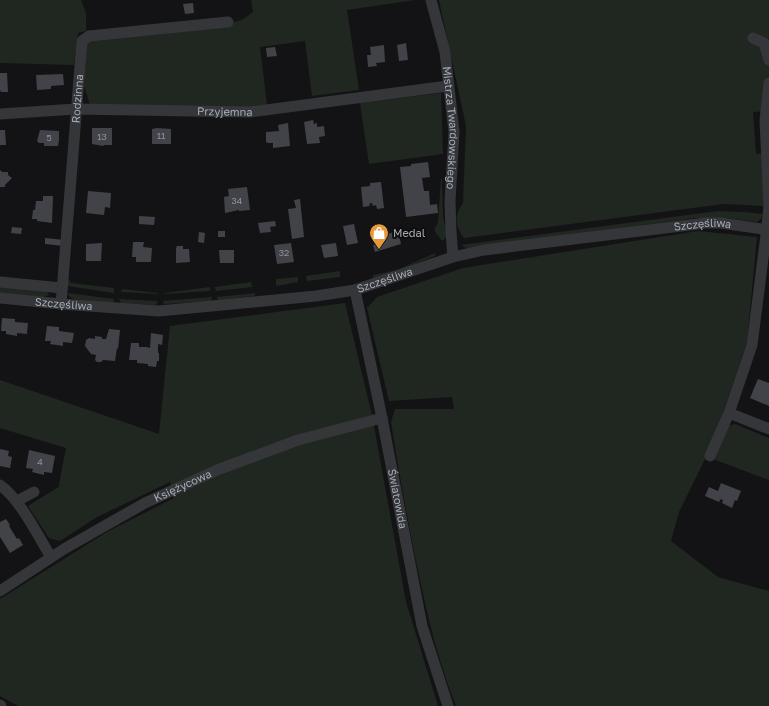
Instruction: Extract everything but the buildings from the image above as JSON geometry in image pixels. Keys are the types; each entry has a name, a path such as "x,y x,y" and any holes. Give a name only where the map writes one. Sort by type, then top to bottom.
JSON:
{"street":[{"name":"Mistrza Twardowskiego","path":"431,0 445,52 454,132 450,200 453,257"},
{"name":"Rodzinna","path":"61,304 81,42 86,37 228,22"},
{"path":"753,38 764,43 769,60"},
{"path":"710,456 729,413 752,345 768,230 769,206 767,120 769,83"},
{"name":"Przyjemna","path":"0,114 76,109 250,112 448,86"},
{"name":"Szczęśliwa","path":"0,298 160,311 316,296 355,290 453,257 484,250 698,223 721,223 768,230"},
{"path":"0,282 62,288"},
{"name":"Światowida","path":"355,290 382,418 422,626 448,706"},
{"path":"729,413 769,429"},
{"name":"Księżycowa","path":"0,590 51,558 145,503 217,470 298,440 382,418"},
{"path":"0,486 7,490 17,501 51,558"},
{"path":"17,501 34,492"}],"shaded area":[{"path":"0,0 81,0 86,13 86,31 78,33 74,65 0,63"},
{"path":"251,0 415,0 347,10 359,90 312,96 305,41 260,47 267,105 248,107 90,105 84,86 87,41 209,29 242,20 253,12"},
{"path":"439,0 769,0 769,111 753,112 756,154 763,153 764,206 723,204 464,238 457,225 457,216 463,203 466,126"},
{"path":"441,93 443,154 369,164 360,103"},
{"path":"441,178 443,216 447,237 442,241 434,230 438,223"},
{"path":"718,211 763,214 761,219 757,222 726,218 695,218 468,249 461,245"},
{"path":"698,231 757,237 747,342 712,445 679,512 671,541 718,577 769,591 769,706 456,706 434,641 426,608 407,518 391,422 395,409 454,409 452,397 389,401 367,308 377,297 463,268"},
{"path":"435,253 435,256 375,279 373,278 373,275 397,270"},
{"path":"340,271 340,277 307,281 306,276"},
{"path":"67,277 71,283 114,288 114,293 68,286"},
{"path":"298,277 298,282 276,286 276,279"},
{"path":"251,282 252,287 216,291 215,287"},
{"path":"0,286 47,291 49,295 43,297 0,293"},
{"path":"210,287 210,291 164,293"},
{"path":"122,289 158,293 158,294 121,292"},
{"path":"67,293 114,299 114,301 112,303 74,299"},
{"path":"256,293 254,296 217,299 217,297"},
{"path":"212,297 211,301 163,303 163,301"},
{"path":"119,299 158,301 156,305 121,303"},
{"path":"345,303 372,415 406,602 438,706 18,706 0,696 0,599 107,532 174,498 170,482 97,517 60,541 49,538 28,506 60,486 59,484 66,448 0,428 0,380 159,434 170,326"},
{"path":"735,424 769,438 769,480 713,459 727,426"}],"place":[{"name":"Medal","path":"379,250"}]}
